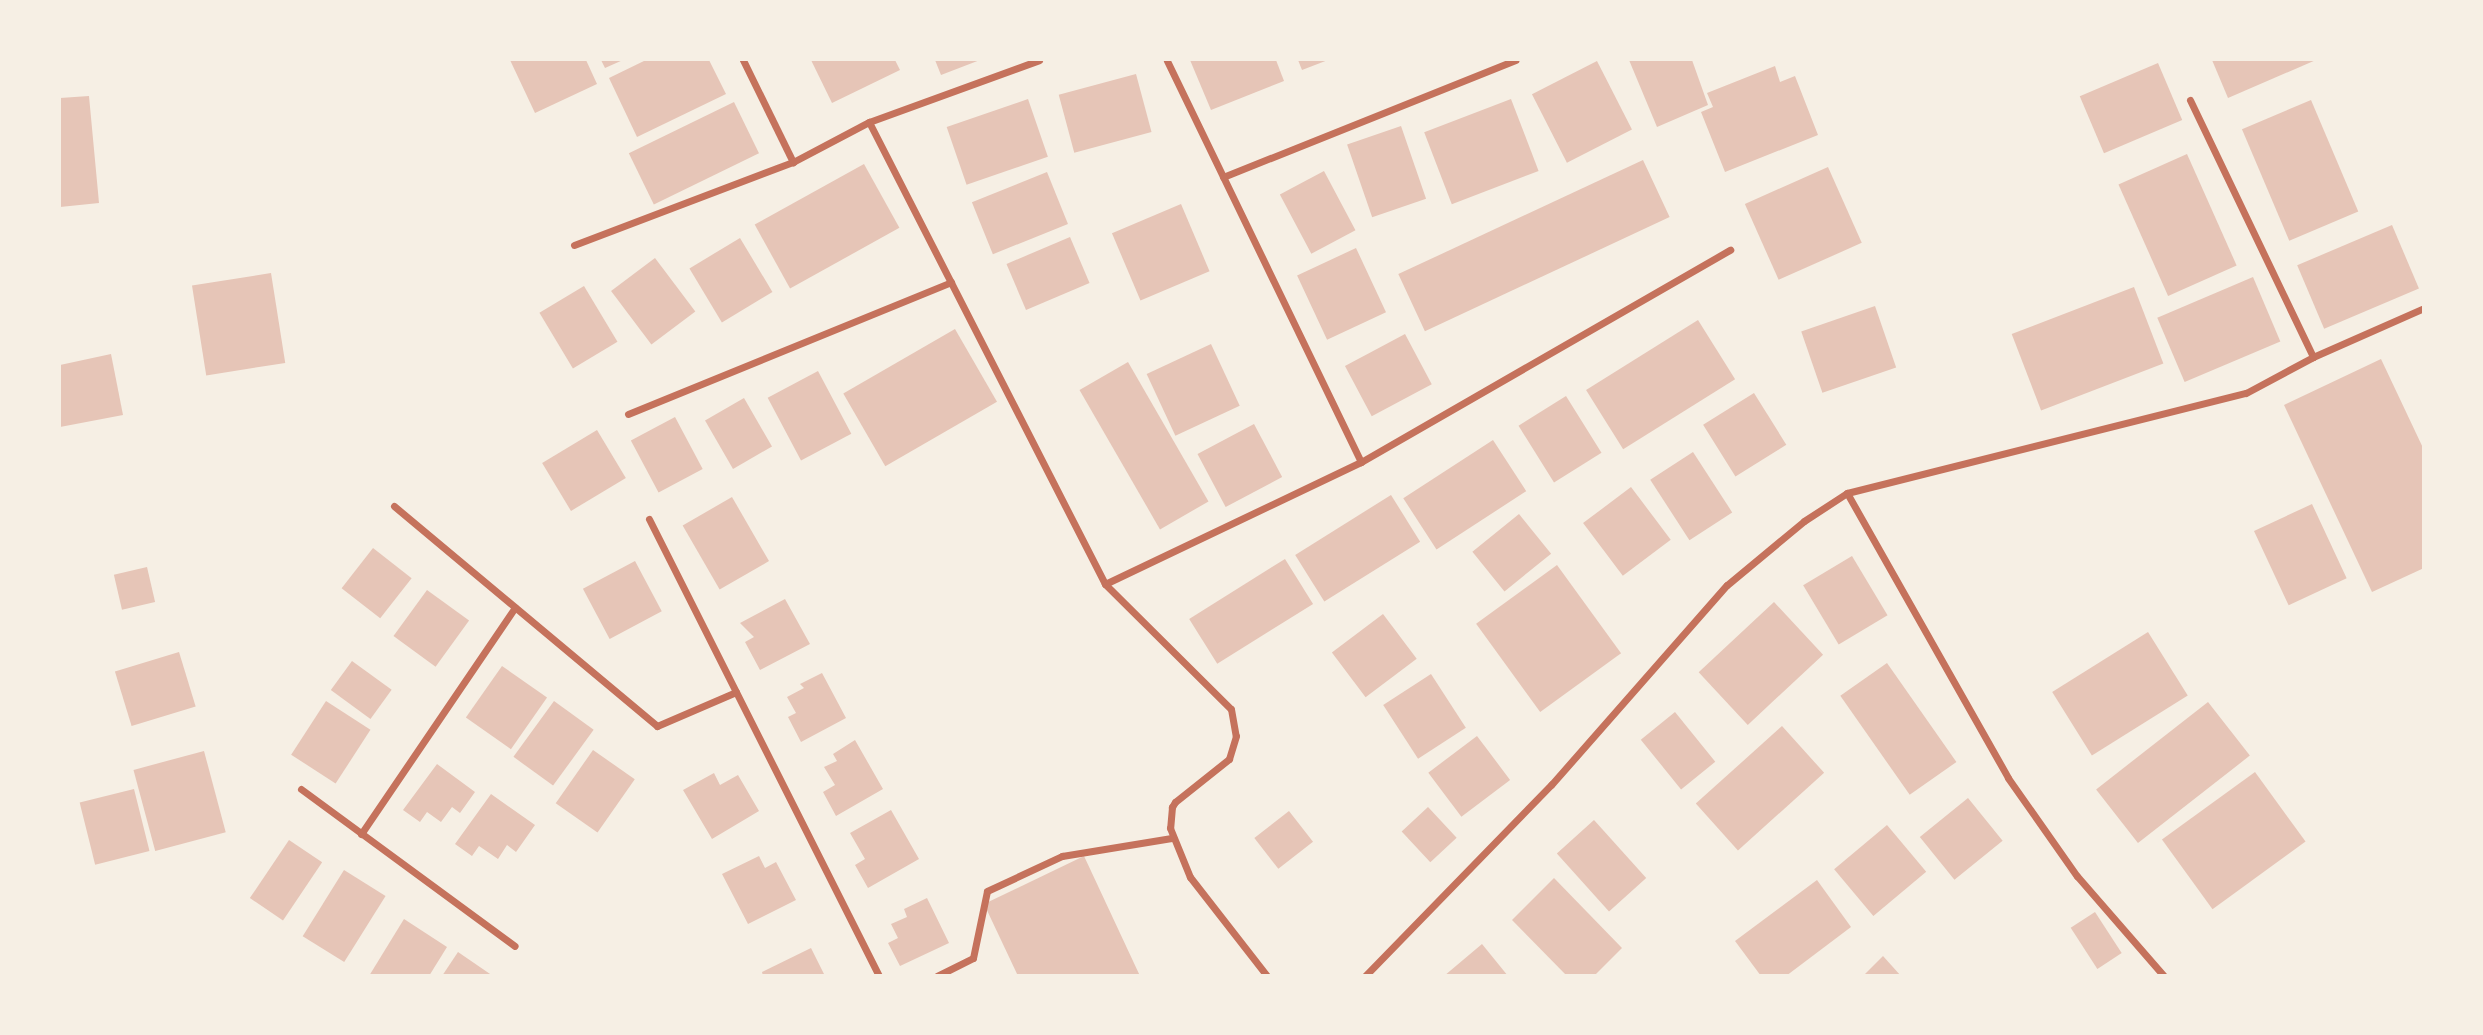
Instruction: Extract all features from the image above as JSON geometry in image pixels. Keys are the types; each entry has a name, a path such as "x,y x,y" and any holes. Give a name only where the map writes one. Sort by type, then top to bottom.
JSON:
{"street":[{"path":"743,60 793,162"},
{"path":"574,245 793,162 869,122 1039,60"},
{"path":"1167,60 1361,462"},
{"path":"1223,177 1516,60"},
{"path":"2190,100 2313,357"},
{"path":"869,122 1105,584 1231,709 1236,736 1229,759 1172,807 1172,838 1190,877 1267,975"},
{"path":"1105,584 1361,462 1730,250"},
{"path":"628,414 951,282"},
{"path":"1365,975 1551,785 1727,585 1804,521 1847,493 2246,393 2313,357 2424,308"},
{"path":"1847,493 2008,778 2077,876 2164,975"},
{"path":"394,506 657,726 736,692"},
{"path":"649,519 879,975"},
{"path":"361,834 515,607"},
{"path":"300,789 515,946"},
{"path":"937,975 973,958 987,891 1062,856 1172,838"}],"building":[{"path":"510,60 586,60 597,84 535,113"},
{"path":"601,60 623,60 605,68"},
{"path":"646,60 709,60 726,94 637,137 609,78"},
{"path":"811,60 895,60 900,70 832,103"},
{"path":"935,60 980,60 941,75"},
{"path":"1190,60 1276,60 1284,81 1211,110"},
{"path":"1298,60 1328,60 1302,70"},
{"path":"1629,60 1692,60 1708,105 1657,127"},
{"path":"2212,60 2316,60 2228,98"},
{"path":"1597,61 1632,130 1567,163 1532,94"},
{"path":"2158,63 2182,120 2104,153 2080,96"},
{"path":"1775,66 1780,82 1795,76 1818,135 1725,172 1701,112 1713,107 1707,93"},
{"path":"1136,74 1152,132 1074,153 1059,95"},
{"path":"89,96 99,203 60,207 60,98"},
{"path":"1028,99 1048,157 967,185 947,127"},
{"path":"1511,99 1539,171 1452,204 1424,132"},
{"path":"2311,100 2358,211 2289,241 2242,129"},
{"path":"734,102 759,153 654,205 629,153"},
{"path":"1401,126 1426,199 1372,217 1347,145"},
{"path":"2187,154 2237,265 2168,296 2118,185"},
{"path":"1643,160 1670,217 1425,331 1398,274"},
{"path":"864,164 899,228 790,288 755,225"},
{"path":"1828,167 1862,243 1779,280 1745,204"},
{"path":"1324,171 1355,230 1311,254 1280,194"},
{"path":"1047,172 1068,224 993,254 972,202"},
{"path":"1181,204 1210,271 1140,301 1112,233"},
{"path":"2392,225 2419,289 2324,329 2297,265"},
{"path":"1070,237 1090,283 1026,310 1006,264"},
{"path":"740,238 772,292 722,322 689,268"},
{"path":"1356,248 1386,312 1327,340 1297,275"},
{"path":"655,258 695,312 651,345 611,291"},
{"path":"271,273 285,363 206,375 192,286"},
{"path":"2253,277 2280,341 2185,382 2157,318"},
{"path":"584,286 617,342 573,368 539,313"},
{"path":"2134,287 2163,364 2041,410 2012,334"},
{"path":"1875,306 1896,367 1822,393 1801,331"},
{"path":"1698,320 1735,379 1623,449 1586,390"},
{"path":"955,329 997,402 885,466 843,394"},
{"path":"1405,334 1432,384 1372,416 1345,366"},
{"path":"1211,344 1240,406 1175,436 1147,374"},
{"path":"111,354 123,415 60,427 60,365"},
{"path":"2381,359 2424,450 2424,568 2372,592 2284,405"},
{"path":"1128,362 1208,501 1160,529 1080,390"},
{"path":"818,371 851,434 801,460 768,398"},
{"path":"1754,393 1786,445 1735,477 1703,425"},
{"path":"1566,396 1602,453 1554,482 1519,426"},
{"path":"744,398 772,446 733,469 705,420"},
{"path":"675,417 703,469 659,493 631,440"},
{"path":"1254,424 1282,477 1226,507 1197,454"},
{"path":"597,430 626,478 571,511 542,463"},
{"path":"1493,440 1526,491 1436,549 1403,498"},
{"path":"1693,452 1732,512 1689,540 1650,480"},
{"path":"1631,487 1671,540 1623,576 1583,523"},
{"path":"1391,495 1420,542 1324,602 1295,555"},
{"path":"732,497 769,561 720,590 683,526"},
{"path":"2312,504 2347,578 2289,605 2254,531"},
{"path":"1519,514 1551,554 1504,591 1472,552"},
{"path":"373,548 412,578 380,618 342,588"},
{"path":"1852,556 1888,615 1839,645 1803,585"},
{"path":"1285,559 1313,604 1217,664 1189,619"},
{"path":"635,561 662,611 610,639 583,589"},
{"path":"1557,565 1621,653 1540,712 1476,624"},
{"path":"147,567 155,602 122,610 114,575"},
{"path":"427,590 469,621 436,667 393,636"},
{"path":"785,599 810,644 760,670 745,642 754,637 740,623"},
{"path":"1774,602 1823,655 1748,725 1699,672"},
{"path":"1383,614 1417,659 1366,697 1332,653"},
{"path":"2148,632 2188,696 2092,755 2052,692"},
{"path":"179,652 196,707 132,726 115,672"},
{"path":"352,661 392,690 370,719 331,690"},
{"path":"1887,663 1956,762 1910,795 1840,696"},
{"path":"502,666 547,698 511,749 466,718"},
{"path":"822,673 846,718 801,742 788,717 796,713 787,697 804,688 800,684"},
{"path":"1431,674 1466,728 1418,759 1383,705"},
{"path":"326,701 370,730 336,784 291,755"},
{"path":"554,701 594,730 553,786 513,757"},
{"path":"2208,702 2250,756 2138,843 2096,789"},
{"path":"1675,712 1715,762 1681,789 1641,740"},
{"path":"1782,726 1824,773 1738,850 1696,804"},
{"path":"1477,736 1510,780 1461,817 1428,773"},
{"path":"855,740 883,789 836,816 823,792 835,785 824,767 837,761 833,754"},
{"path":"593,750 635,779 597,832 556,803"},
{"path":"204,751 226,832 155,851 133,770"},
{"path":"437,764 475,792 460,813 452,807 441,822 427,812 420,822 403,810"},
{"path":"2255,772 2306,842 2213,909 2162,840"},
{"path":"714,773 720,785 738,775 759,811 712,839 683,790"},
{"path":"134,789 149,851 95,865 80,803"},
{"path":"491,794 535,825 516,852 507,845 498,859 479,846 472,856 455,844"},
{"path":"1968,798 2003,841 1954,880 1920,837"},
{"path":"1428,807 1457,838 1430,862 1402,832"},
{"path":"891,810 919,859 868,888 855,865 865,859 850,833"},
{"path":"1289,811 1313,842 1278,869 1254,838"},
{"path":"1594,820 1646,878 1609,911 1557,853"},
{"path":"1887,825 1926,872 1873,916 1834,869"},
{"path":"289,840 322,862 283,920 250,898"},
{"path":"759,856 765,868 776,862 796,900 748,924 722,874"},
{"path":"1084,856 1140,976 1018,976 984,904"},
{"path":"344,870 386,896 344,962 303,936"},
{"path":"1554,878 1622,948 1594,976 1567,976 1512,920"},
{"path":"1817,880 1851,927 1786,976 1761,976 1735,941"},
{"path":"927,898 949,943 900,966 888,943 898,938 891,924 907,917 904,909"},
{"path":"2095,912 2122,953 2097,969 2071,928"},
{"path":"404,919 447,947 429,976 369,976"},
{"path":"1482,944 1508,976 1444,976"},
{"path":"811,948 825,976 763,976 762,972"},
{"path":"458,952 493,976 442,976"},
{"path":"1883,956 1901,976 1863,976"}]}
